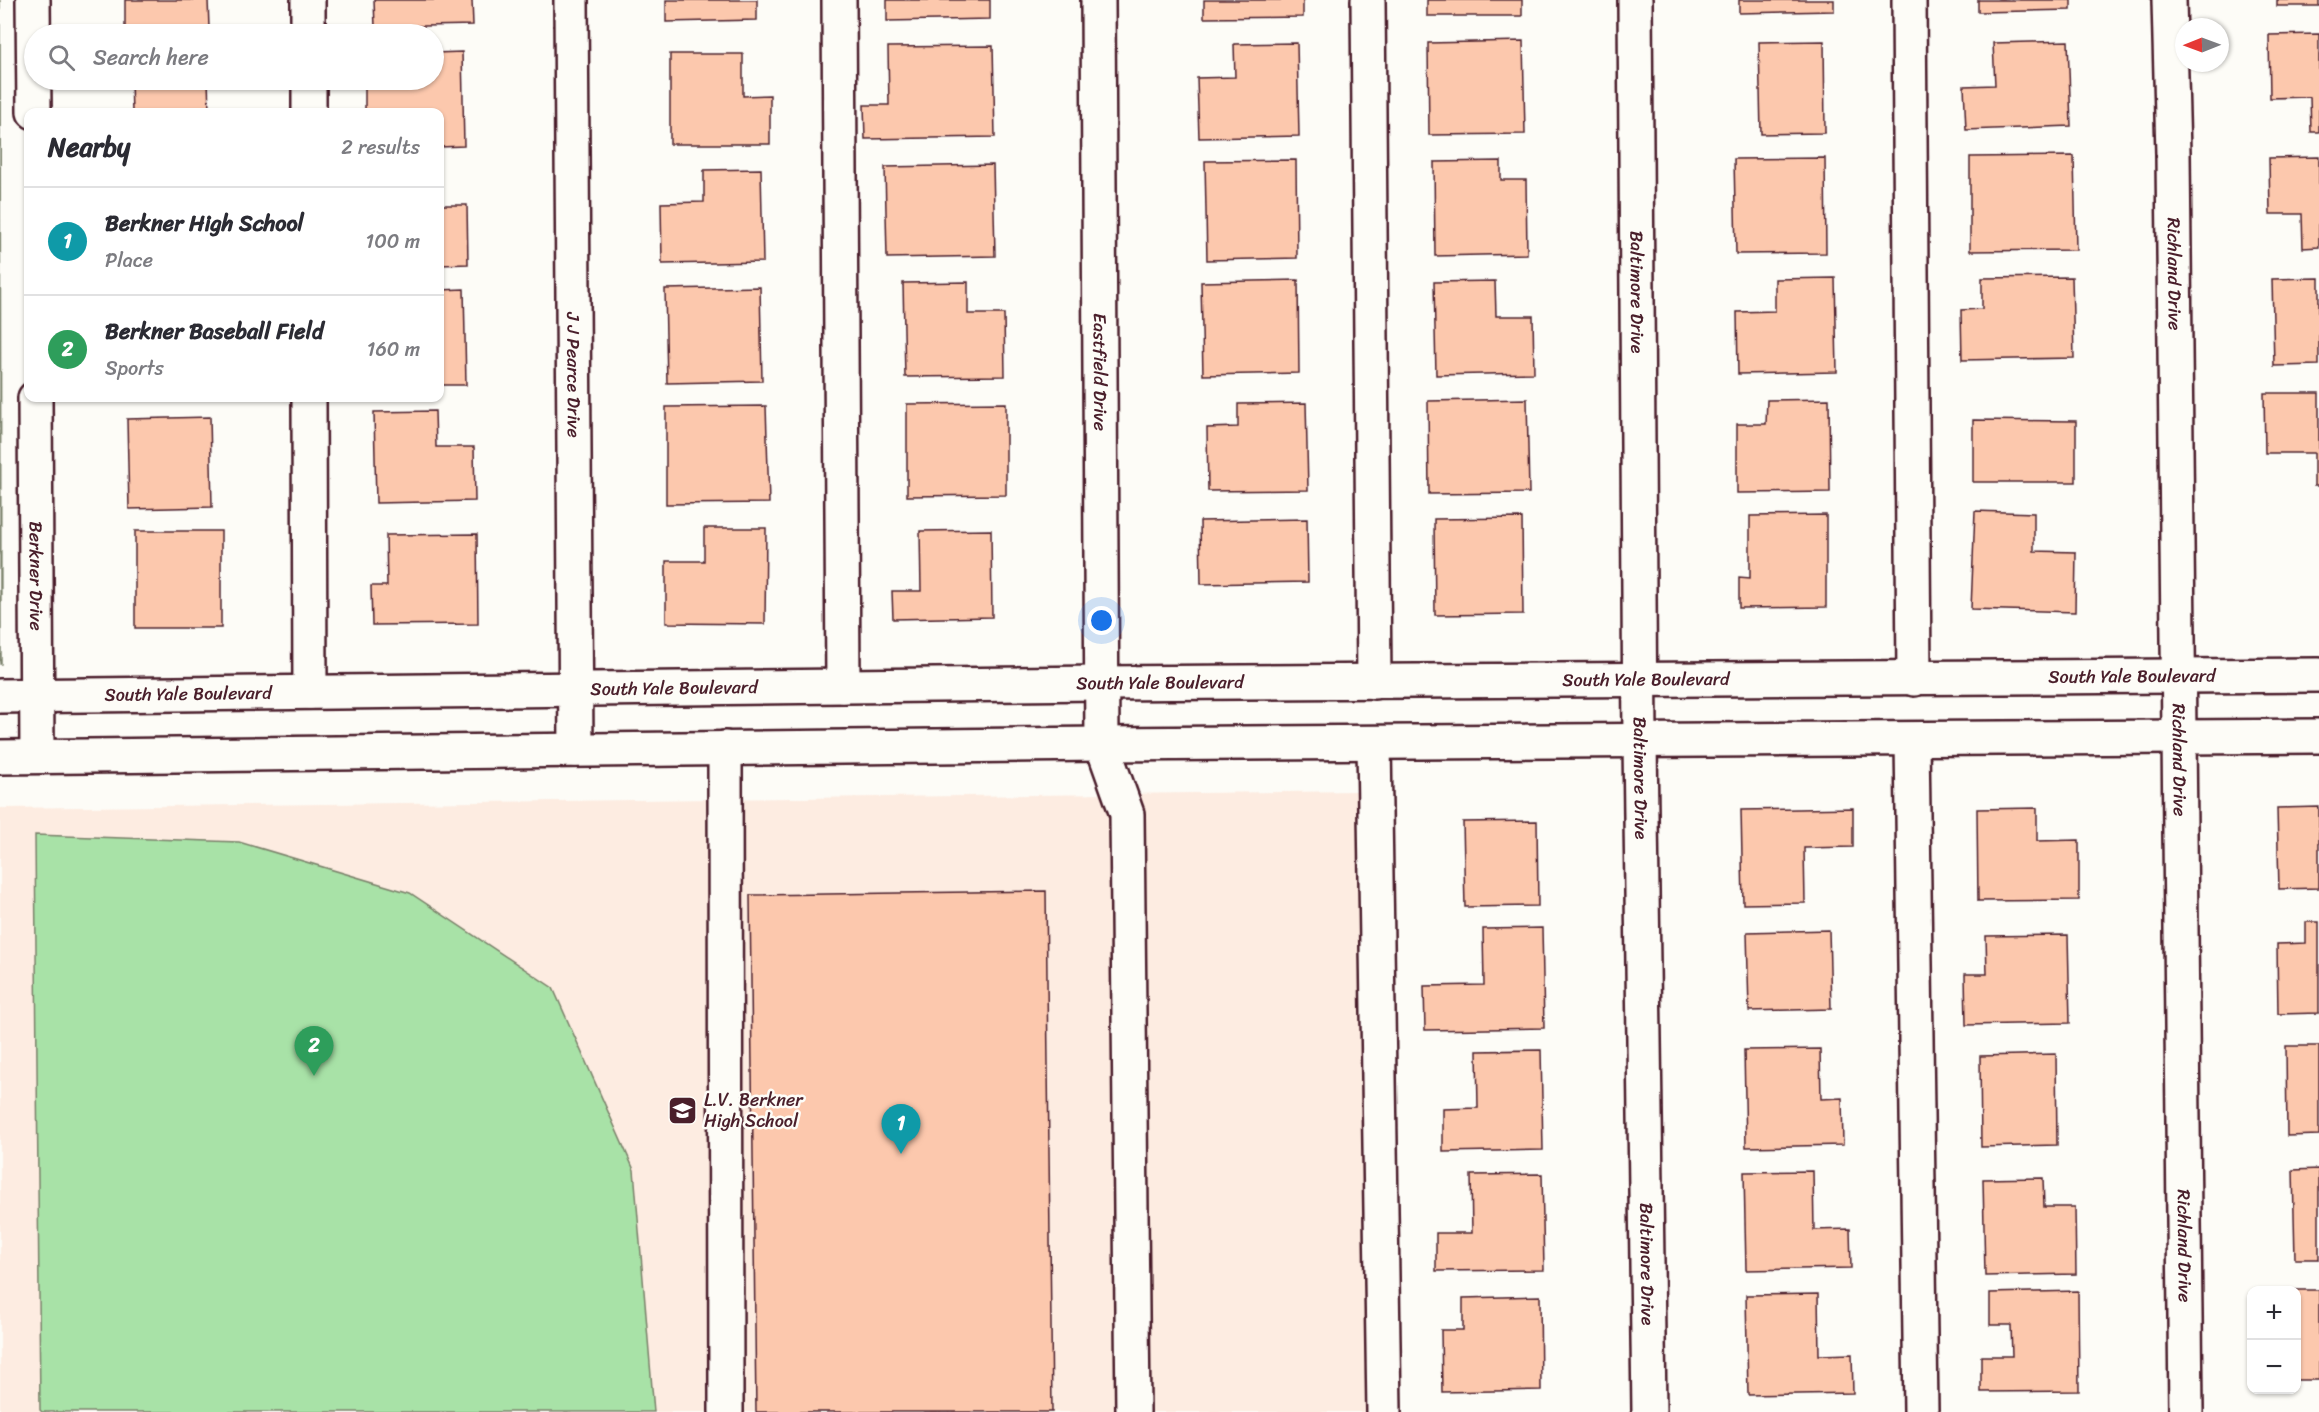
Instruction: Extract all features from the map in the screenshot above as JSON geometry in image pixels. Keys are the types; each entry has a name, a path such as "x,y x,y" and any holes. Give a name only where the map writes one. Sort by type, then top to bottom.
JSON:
{"street":[{"path":"33,0 33,24"},
{"path":"308,0 308,24"},
{"name":"J J Pearce Drive","path":"571,0 576,750"},
{"path":"839,0 843,686"},
{"name":"Eastfield Drive","path":"1098,0 1102,744 1126,814 1133,1412"},
{"path":"1368,0 1374,682"},
{"name":"Baltimore Drive","path":"1635,0 1640,742 1649,1412"},
{"path":"1909,0 1914,679"},
{"name":"Richland Drive","path":"2169,0 2179,677 2186,1412"},
{"path":"34,90 34,108"},
{"path":"309,90 309,108"},
{"name":"Berkner Drive","path":"35,402 37,756"},
{"path":"309,402 310,692"},
{"name":"South Yale Boulevard","path":"0,696 1102,683 2319,675"},
{"path":"0,757 1102,744 2319,736"},
{"path":"1912,740 1921,1412"},
{"path":"1374,743 1384,1412"},
{"path":"725,748 726,1412"}],"shaded area":[{"name":"L.V. Berkner High School","path":"1357,791 1373,1412 0,1412 0,808"}],"green space":[{"path":"0,0 1,664 0,664"},
{"path":"35,835 239,842 410,893 553,988 634,1170 654,1412 42,1412 40,1410"}],"building":[{"path":"125,0 208,0 209,24 125,24"},
{"path":"374,0 472,0 473,25 375,24"},
{"path":"666,0 757,0 757,20 666,22"},
{"path":"887,0 990,0 990,19 887,21"},
{"path":"1204,0 1303,0 1303,17 1204,18"},
{"path":"1427,0 1522,0 1522,16 1427,16"},
{"path":"1739,0 1834,0 1834,11 1739,13"},
{"path":"1978,0 2071,0 2071,10 1978,12"},
{"path":"2277,0 2319,0 2319,6 2277,6"},
{"path":"2319,34 2319,132 2311,132 2310,97 2270,98 2269,35"},
{"path":"1523,41 1525,134 1429,135 1428,43"},
{"path":"1824,41 1825,133 1761,134 1759,42"},
{"path":"2068,41 2071,126 1966,130 1964,86 1995,85 1993,43"},
{"path":"1297,43 1299,136 1199,138 1197,78 1235,77 1234,44"},
{"path":"993,46 995,137 865,139 864,105 889,105 888,47"},
{"path":"462,52 464,146 444,147 444,108 365,108 365,90 444,90 444,53"},
{"path":"670,54 743,54 743,96 770,95 770,144 670,144"},
{"path":"131,90 208,90 209,108 132,108"},
{"path":"2074,156 2076,250 1970,251 1970,157"},
{"path":"2319,157 2319,247 2303,248 2302,214 2270,214 2269,158"},
{"path":"1825,158 1826,253 1736,254 1734,159"},
{"path":"1296,160 1297,258 1207,260 1205,161"},
{"path":"1501,161 1501,180 1526,180 1527,254 1435,256 1434,162"},
{"path":"993,165 995,256 887,258 885,167"},
{"path":"761,169 763,262 662,264 661,203 704,202 704,170"},
{"path":"444,205 467,205 468,264 444,265"},
{"path":"2072,277 2074,358 1962,360 1961,310 1982,309 1982,278"},
{"path":"1835,278 1837,372 1738,374 1737,312 1775,311 1775,279"},
{"path":"2319,278 2319,365 2274,366 2272,279"},
{"path":"1298,280 1299,373 1203,375 1201,282"},
{"path":"1495,281 1496,316 1533,316 1534,373 1436,375 1434,282"},
{"path":"968,282 968,314 1004,314 1005,376 905,377 903,283"},
{"path":"760,287 762,381 667,383 665,289"},
{"path":"464,289 466,385 444,385 444,290"},
{"path":"2264,393 2319,393 2319,486 2314,486 2314,453 2265,453"},
{"path":"1527,399 1529,493 1429,494 1428,401"},
{"path":"1829,399 1830,492 1737,493 1737,424 1766,424 1767,400"},
{"path":"1006,403 1006,495 907,496 907,404"},
{"path":"1306,403 1308,490 1208,491 1207,428 1238,427 1238,404"},
{"path":"766,406 769,503 666,504 666,407"},
{"path":"435,411 436,447 474,447 475,501 376,503 374,412"},
{"path":"210,417 212,507 129,509 127,419"},
{"path":"1973,420 2076,421 2076,482 1973,482"},
{"path":"1975,511 2034,513 2034,551 2076,552 2075,612 1971,609"},
{"path":"1826,515 1826,607 1739,608 1739,577 1750,578 1750,516"},
{"path":"1522,518 1523,614 1435,615 1434,519"},
{"path":"1307,519 1308,582 1201,584 1200,521"},
{"path":"704,528 766,528 765,624 666,623 666,561 704,561"},
{"path":"991,530 992,617 893,619 892,591 921,591 920,531"},
{"path":"135,531 221,531 221,628 135,628"},
{"path":"477,534 478,624 372,625 371,586 387,586 386,535"},
{"path":"2319,807 2319,888 2279,889 2277,808"},
{"path":"1853,808 1853,847 1804,848 1805,903 1743,904 1741,810"},
{"path":"2037,808 2037,841 2079,840 2079,900 1978,901 1977,809"},
{"path":"1537,821 1538,906 1465,907 1463,822"},
{"path":"1046,891 1052,1412 756,1412 750,895"},
{"path":"1046,891 1052,1412 756,1412 750,895"},
{"path":"2306,922 2319,922 2319,1013 2278,1014 2277,944 2306,943"},
{"path":"1542,928 1544,1028 1425,1030 1424,986 1484,985 1483,929"},
{"path":"1829,930 1831,1009 1749,1011 1747,932"},
{"path":"2068,935 2070,1023 1966,1025 1965,974 1987,974 1986,936"},
{"path":"2286,1046 2319,1046 2319,1135 2287,1136"},
{"path":"1820,1049 1821,1099 1842,1098 1843,1145 1746,1147 1744,1050"},
{"path":"1541,1050 1543,1150 1443,1152 1443,1109 1478,1108 1477,1051"},
{"path":"2056,1054 2057,1145 1981,1147 1980,1056"},
{"path":"2319,1169 2319,1259 2295,1259 2293,1170"},
{"path":"1813,1171 1814,1230 1850,1229 1851,1268 1746,1270 1744,1172"},
{"path":"1542,1174 1544,1270 1436,1271 1436,1233 1472,1233 1471,1175"},
{"path":"2043,1178 2044,1207 2075,1207 2076,1274 1985,1276 1983,1179"},
{"path":"2301,1290 2319,1290 2319,1380 2301,1380"},
{"path":"2078,1291 2079,1391 1981,1392 1981,1356 2012,1356 2011,1325 1990,1325 1990,1293"},
{"path":"1818,1294 1819,1355 1852,1354 1853,1393 1748,1395 1746,1295"},
{"path":"1540,1296 1541,1390 1442,1392 1441,1330 1463,1330 1463,1298"}],"place":[{"name":"Berkner Baseball Field","path":"314,1076"},
{"name":"L.V. Berkner High School","path":"683,1110"},
{"name":"Berkner High School","path":"901,1154"}]}
